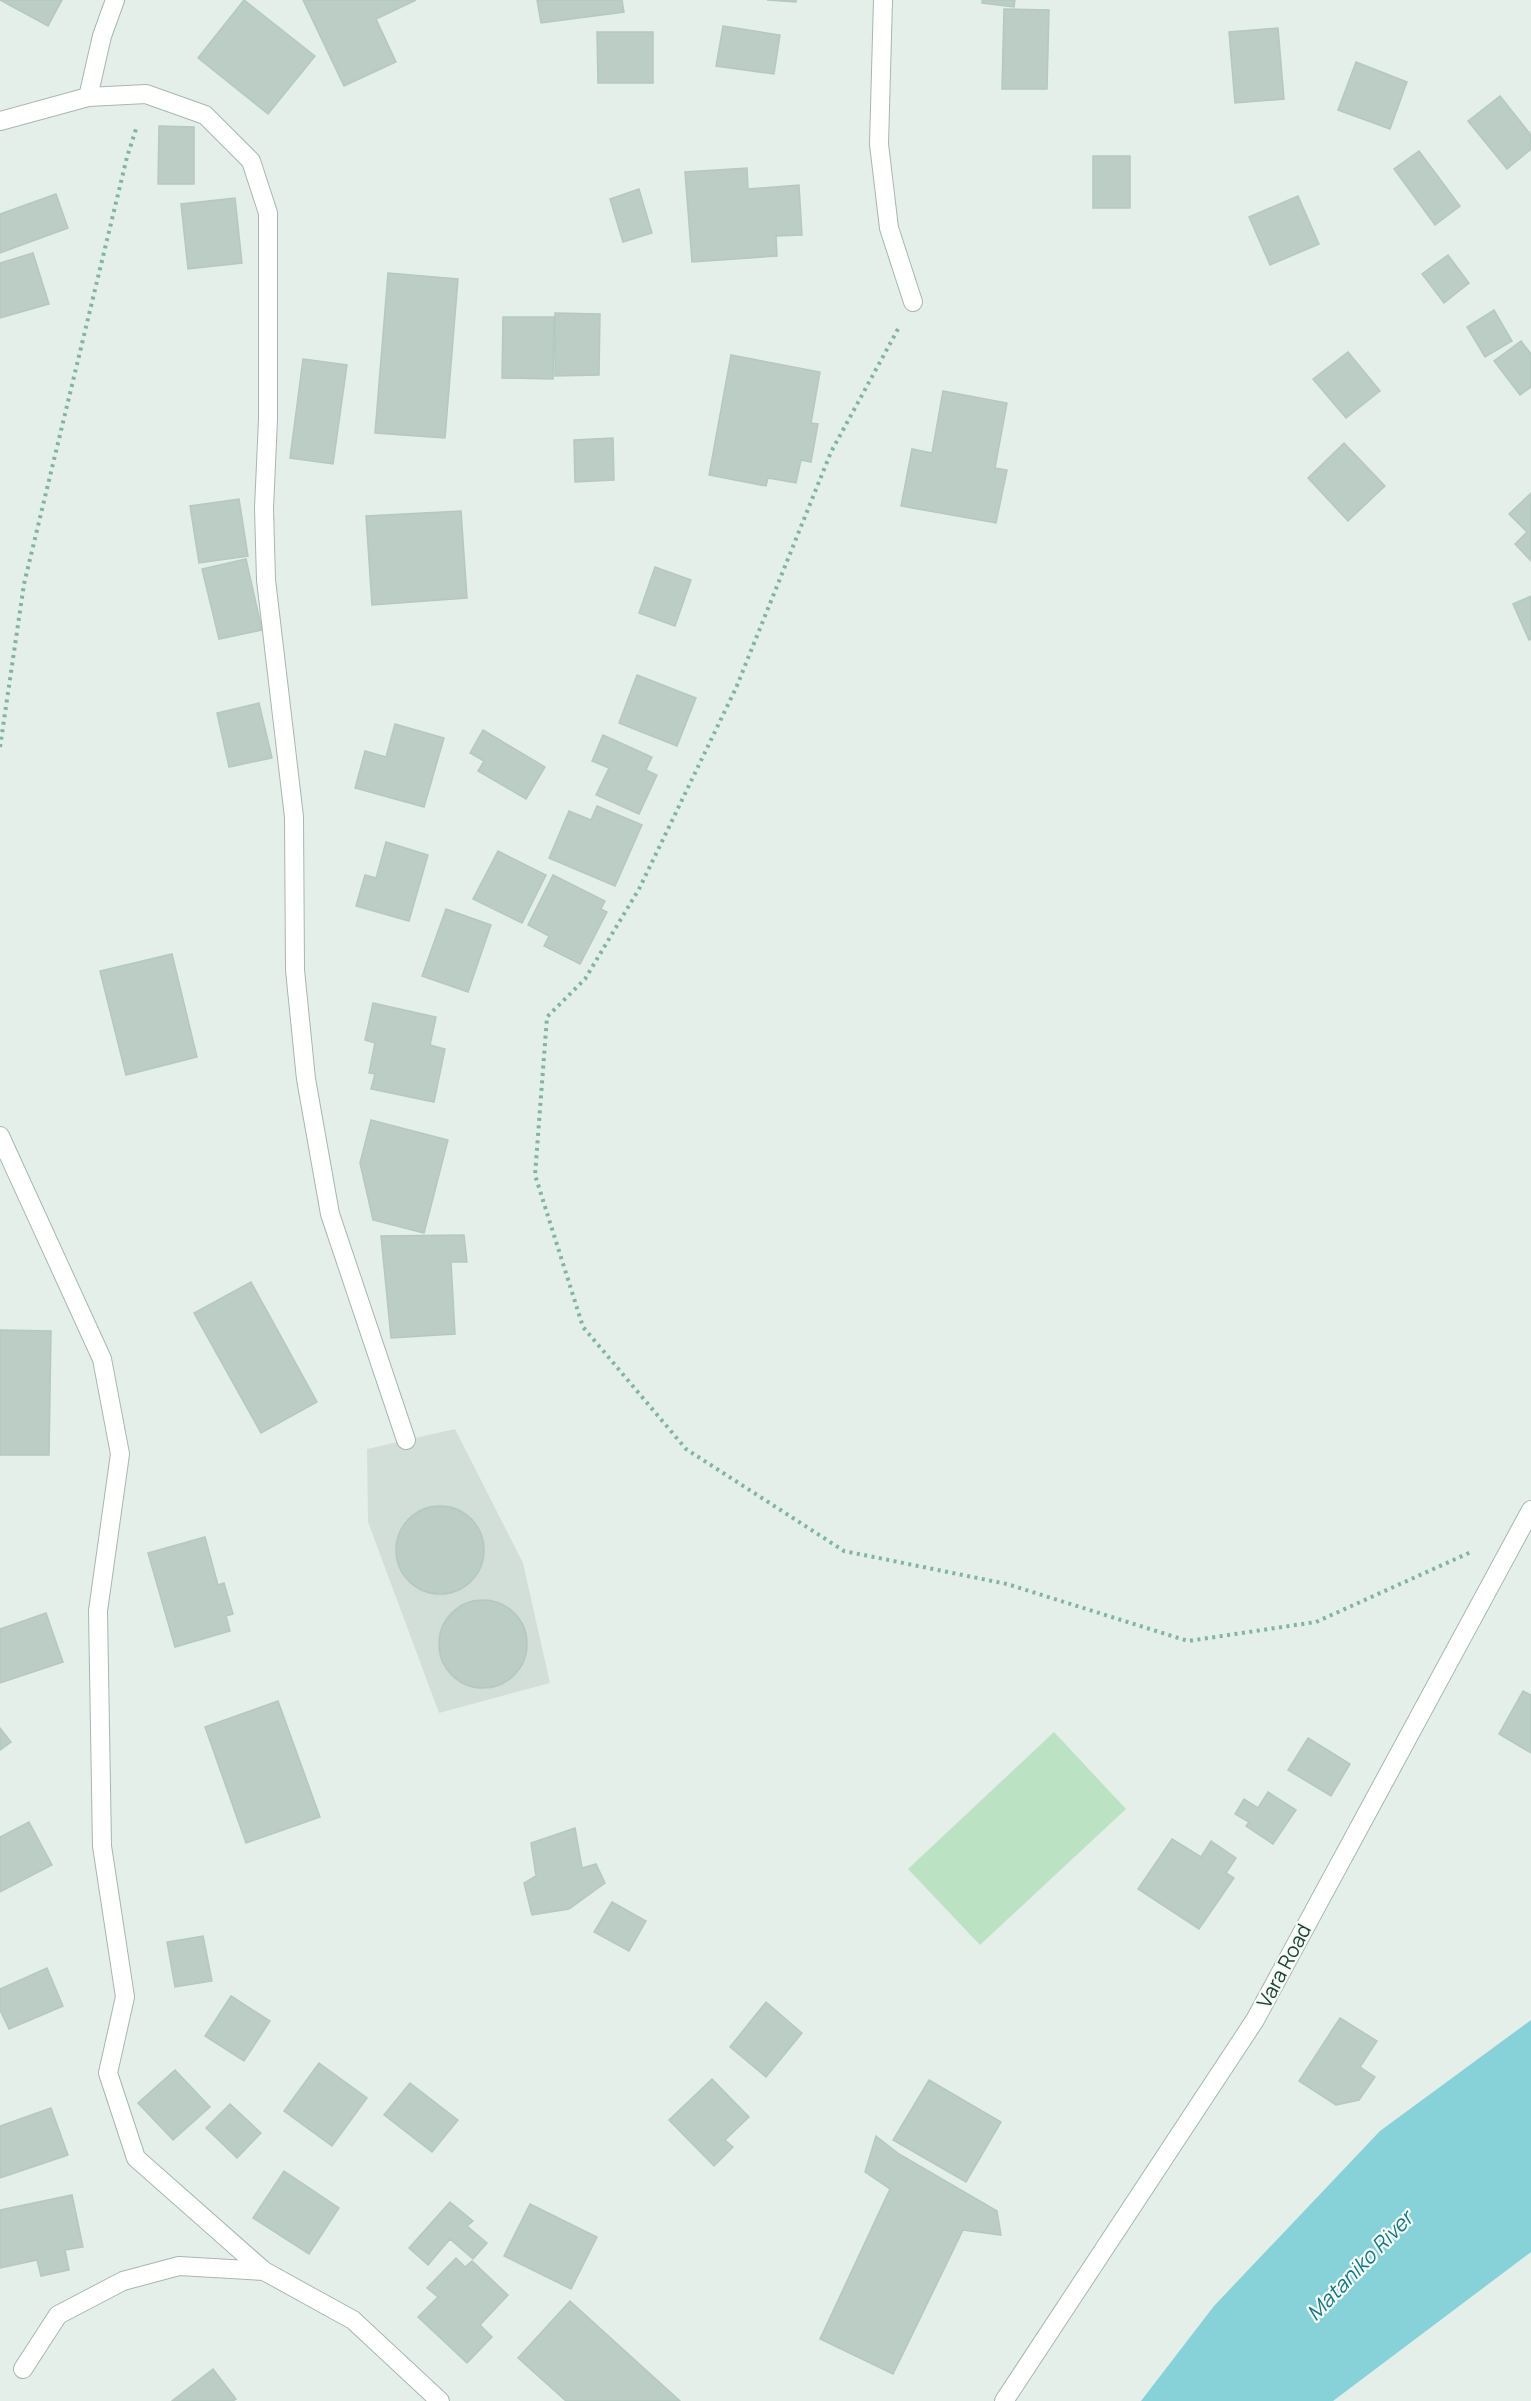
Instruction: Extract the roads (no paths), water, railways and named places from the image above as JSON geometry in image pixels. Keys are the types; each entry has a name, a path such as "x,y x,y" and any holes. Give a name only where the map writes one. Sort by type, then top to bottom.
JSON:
{"street":[{"path":"88,97 102,36 115,0"},
{"path":"883,0 879,144 889,228 913,302"},
{"path":"0,122 88,97 146,94 205,115 251,161 268,213 268,419 264,508 266,580 294,817 295,970 306,1079 330,1214 406,1440"},
{"path":"0,1136 102,1359 120,1454 98,1611 102,1846 125,1997 108,2073 136,2158 264,2271 353,2320 440,2401"},
{"name":"Vara Road","path":"1004,2401 1255,2020 1531,1510"},
{"path":"23,2369 58,2315 123,2281 179,2266 264,2271"}],"water":[{"name":"Mataniko River","path":"1531,2020 1531,2252 1333,2401 1141,2401 1214,2306 1380,2131"}]}
